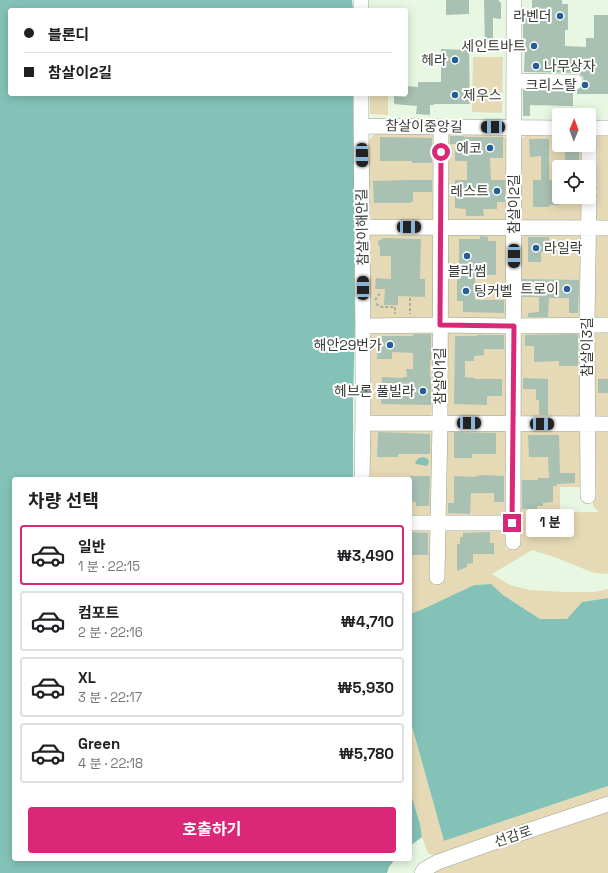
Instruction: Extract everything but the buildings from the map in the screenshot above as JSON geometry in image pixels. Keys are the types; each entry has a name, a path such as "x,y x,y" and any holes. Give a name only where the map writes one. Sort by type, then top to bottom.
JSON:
{"street":[{"name":"참살이2길","path":"513,542 514,0"},
{"path":"514,81 575,82"},
{"name":"참살이해안길","path":"361,96 363,326 362,477"},
{"name":"참살이중앙길","path":"361,126 552,128"},
{"name":"참살이1길","path":"437,577 440,423 441,127"},
{"path":"596,128 608,128"},
{"name":"참살이3길","path":"588,496 587,325 589,204"},
{"path":"362,227 608,228"},
{"path":"363,326 608,325"},
{"path":"363,423 608,424"},
{"path":"412,523 512,523"},
{"name":"선감로","path":"422,873 424,868 438,862 608,804"}],"path":[{"path":"410,298 410,325"},
{"path":"373,303 382,307 396,307 395,325"}],"shaded area":[{"path":"473,57 503,57 502,113 472,112"},
{"path":"370,96 388,96 388,115 370,114"},
{"path":"376,133 432,134 437,140 436,216 429,223 375,223 369,216 368,141"},
{"path":"451,133 500,133 507,139 509,215 502,223 450,222 444,215 445,140"},
{"path":"527,134 552,134 552,152 584,152 583,160 552,160 552,204 583,204 583,216 577,223 525,222 519,216 519,141"},
{"path":"600,134 608,134 608,222 599,222 594,216 594,204 596,204 596,160 594,160 594,152 596,152 596,138"},
{"path":"376,231 427,231 435,239 435,315 426,322 375,322 368,316 368,236"},
{"path":"451,232 502,232 510,239 507,315 503,319 450,321 444,314 445,239"},
{"path":"526,233 577,233 584,241 582,316 574,321 524,321 519,315 519,240"},
{"path":"599,233 608,233 608,321 598,321 592,315 592,240"},
{"path":"376,330 428,330 434,335 433,412 427,419 374,418 367,410 369,337"},
{"path":"575,330 582,336 584,412 577,420 525,419 518,411 518,337 525,331"},
{"path":"608,330 608,420 596,419 591,412 591,337 597,331"},
{"path":"451,331 503,331 509,336 508,412 502,419 449,419 443,412 444,337"},
{"path":"448,428 501,428 507,435 506,511 500,517 449,518 442,512 443,433"},
{"path":"576,428 583,435 583,487 560,487 560,512 599,512 593,506 593,434 600,428 608,428 608,574 594,573 532,550 492,574 510,585 530,590 594,592 608,589 608,598 582,602 567,619 540,619 503,595 490,584 474,585 412,613 412,528 428,528 433,533 432,584 442,579 442,534 448,529 501,528 507,534 506,550 518,545 518,436 525,429"},
{"path":"374,429 429,429 434,434 433,511 427,518 412,518 412,477 367,477 368,434"},
{"path":"412,726 444,841 608,786 608,800 434,856 428,853 422,837 420,824 412,798"},
{"path":"608,809 608,873 428,873"}],"water":[{"path":"0,0 352,0 353,8 8,8 8,96 354,96 355,105 353,477 12,477 12,861 394,861 387,873 0,873"},
{"path":"423,457 429,461 427,466 416,464 415,462 419,458"},
{"path":"491,584 503,595 540,619 567,619 582,602 608,598 608,786 444,841 412,726 412,613 474,585"},
{"path":"412,798 420,824 422,837 412,844"}],"place":[{"name":"라벤더","path":"560,16"},
{"name":"세인트바트","path":"534,46"},
{"name":"헤라","path":"455,60"},
{"name":"나무상자","path":"536,66"},
{"name":"크리스탈","path":"585,85"},
{"name":"제우스","path":"455,95"},
{"name":"에코","path":"490,148"},
{"name":"레스트","path":"497,191"},
{"name":"라일락","path":"536,248"},
{"name":"블라썸","path":"467,256"},
{"name":"트로이","path":"567,289"},
{"name":"팅커벨","path":"466,291"},
{"name":"해안29번가","path":"390,345"},
{"name":"헤브론 풀빌라","path":"423,391"}],"route":[{"path":"441,152 440,325 514,326 512,523"}]}
